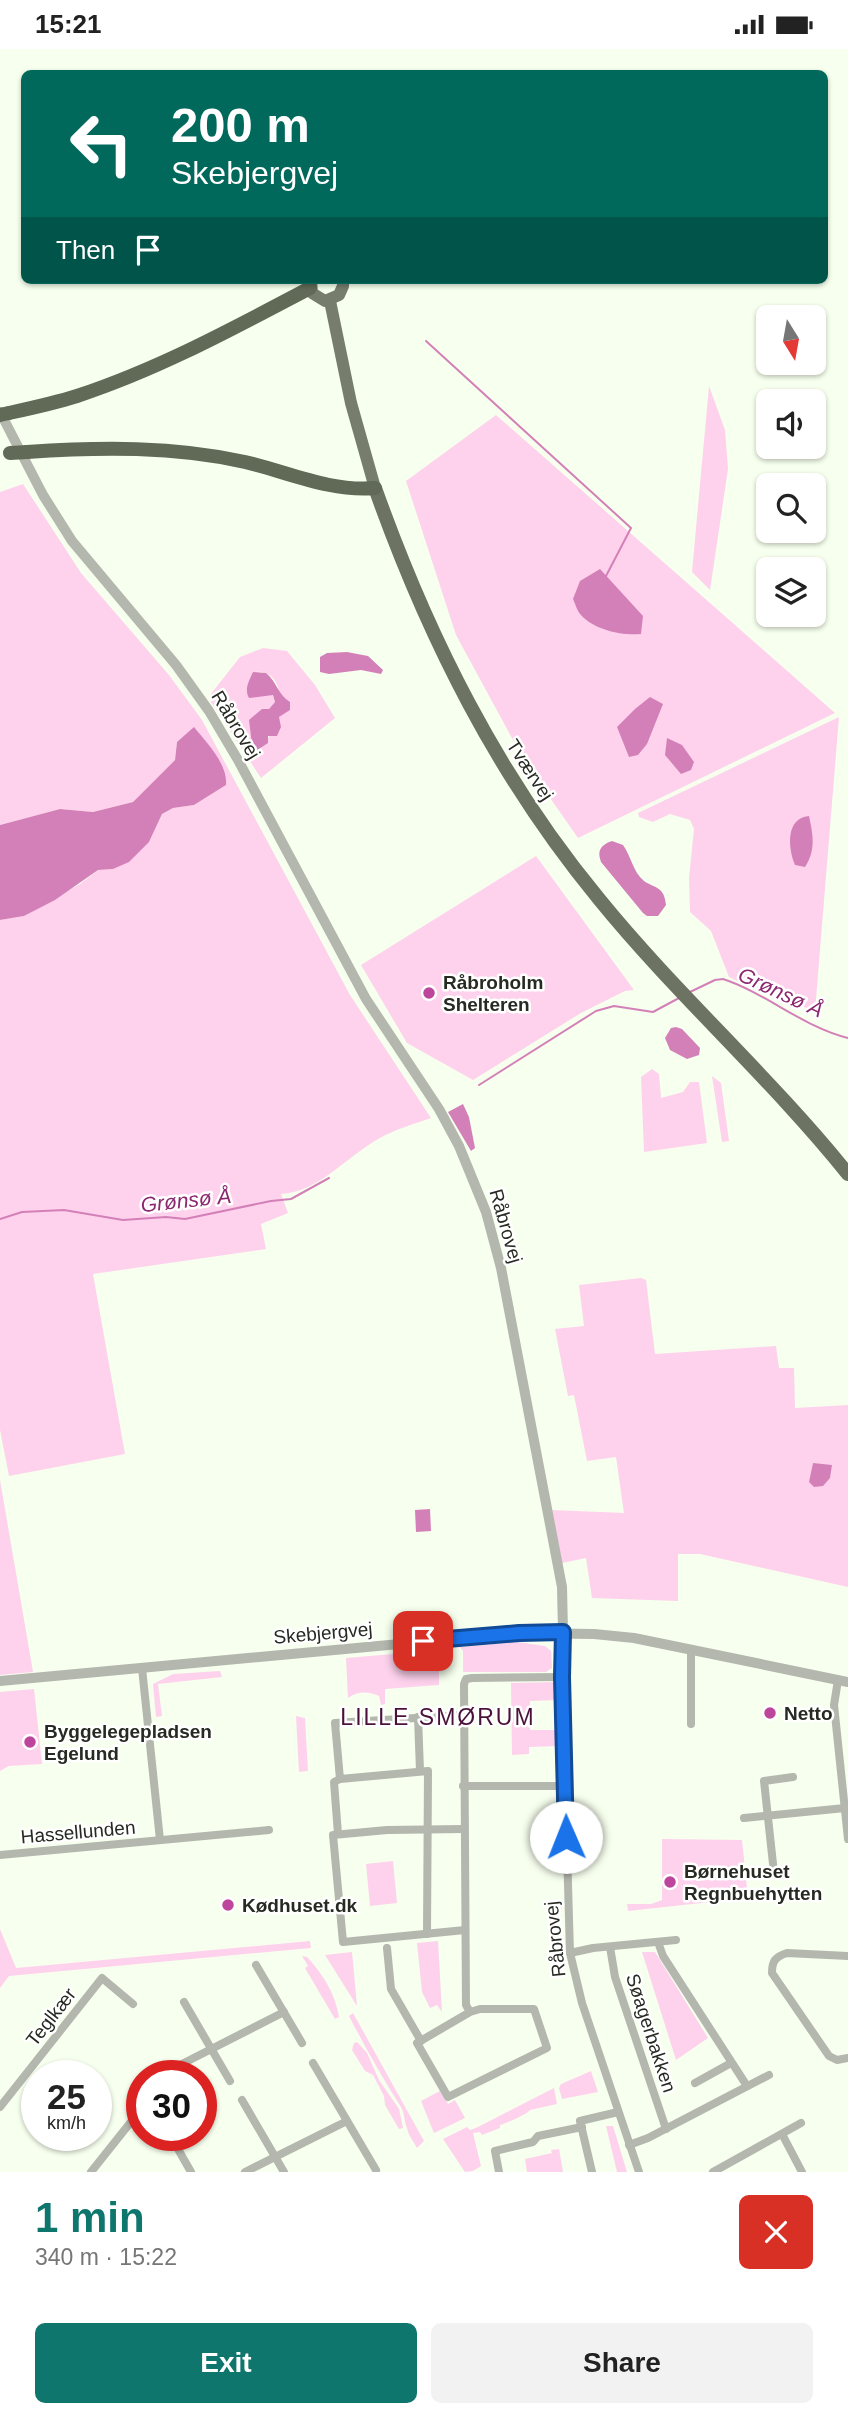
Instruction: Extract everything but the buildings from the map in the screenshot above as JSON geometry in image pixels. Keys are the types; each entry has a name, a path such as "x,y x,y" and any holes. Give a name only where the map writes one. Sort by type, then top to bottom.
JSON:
{"highway":[{"path":"3,413 76,397 142,372 244,324 310,284"},
{"path":"5,453 92,448 183,453 244,462 342,488 375,488"},
{"name":"Tværvej","path":"375,488 404,567 438,646 502,763 577,872 678,989 797,1113 848,1174"}],"main road":[{"path":"310,284 320,300 330,301 342,291 343,284"},
{"name":"Tværvej","path":"330,301 351,403 375,488"}],"street":[{"name":"Råbrovej","path":"3,413 43,495 72,541 176,665 209,711 366,999 439,1109 459,1146 486,1212 501,1268 562,1587 570,1953 582,2003 639,2172"},
{"name":"Skebjergvej","path":"0,1681 519,1633 563,1632 625,1637 843,1681"},
{"path":"691,1649 691,1724"},
{"name":"Hassellunden","path":"142,1668 160,1840"},
{"path":"470,2012 466,2005 464,1683 467,1679 562,1677"},
{"path":"843,1681 834,1705 846,1791 848,1839"},
{"path":"340,1779 335,1723 464,1716"},
{"path":"418,1717 420,1771"},
{"path":"837,1729 848,1728"},
{"path":"338,1834 334,1782 340,1779 428,1771 427,1934"},
{"path":"774,1873 764,1781 793,1777"},
{"path":"464,1786 565,1786"},
{"path":"744,1818 845,1808"},
{"path":"464,1829 332,1835 343,1942 465,1930"},
{"name":"Hassellunden","path":"0,1855 269,1830"},
{"name":"Søagerbakken","path":"570,1953 676,1940"},
{"name":"Søagerbakken","path":"658,1942 663,1956 747,2086"},
{"name":"Søagerbakken","path":"610,1947 615,1977 666,2129"},
{"path":"387,1948 391,1989 421,2041"},
{"path":"848,1956 787,1953 777,1956 772,1963 772,1973 829,2056 836,2060 848,2058"},
{"path":"256,1965 302,2043"},
{"name":"Teglkær","path":"0,2107 102,1978 133,2004"},
{"path":"184,2002 230,2081"},
{"path":"534,2008 547,2048 448,2097 417,2043 470,2012 480,2009 534,2008"},
{"path":"190,2060 284,2012"},
{"path":"313,2063 376,2171"},
{"name":"Søagerbakken","path":"695,2083 730,2063"},
{"path":"629,2145 666,2129 769,2075"},
{"path":"242,2100 284,2172"},
{"path":"592,2172 580,2121 618,2112"},
{"path":"246,2172 347,2121"},
{"path":"713,2172 801,2123"},
{"path":"499,2172 495,2151 533,2142 538,2136 582,2127"},
{"path":"91,2172 126,2128"},
{"path":"782,2134 802,2172"},
{"path":"179,2151 191,2172"}],"shaded area":[{"path":"709,386 725,430 728,469 710,590 692,572"},
{"path":"496,415 835,713 578,838 525,762 456,635 406,481"},
{"path":"23,484 81,573 169,675 202,720 350,995 431,1118 380,1138 308,1187 281,1194 288,1213 261,1224 266,1249 93,1274 125,1454 9,1476 0,1430 0,920 24,916 80,884 98,870 113,869 149,842 162,814 173,808 194,805 226,785 177,742 175,760 133,802 93,812 60,809 0,825 0,492"},
{"path":"600,569 643,616 641,634 618,633 601,628 593,625 578,611 573,599 580,581"},
{"path":"263,648 287,651 315,685 335,718 261,778 211,702 210,695 240,657","holes":["253,672 264,672 274,680 281,705 278,721 267,743 254,753 269,709 275,702 273,695"]},
{"path":"347,652 368,656 383,670 381,674 361,670 329,674 320,672 320,657 327,653"},
{"path":"253,672 266,673 270,677 290,702 290,710 279,717 281,727 277,736 268,736 268,743 253,753 249,720 262,709 269,709 275,702 273,695 249,698 247,688"},
{"path":"650,697 663,704 647,744 638,755 629,757 617,727"},
{"path":"839,717 815,1011 756,990 729,977 711,931 690,912 689,878 694,829 690,820 670,814 653,822 639,817 638,813"},
{"path":"194,727 220,761 226,785 194,805 173,808 162,814 149,842 129,862 113,869 98,870 55,900 24,916 0,920 0,825 60,809 93,812 133,802 175,760 177,742"},
{"path":"667,738 682,745 694,762 691,770 681,774 665,755"},
{"path":"809,816 812,848 805,867 795,865 790,835 796,822"},
{"path":"612,841 623,845 640,877 663,894 666,905 658,916 647,916 643,913 601,862 600,849"},
{"path":"536,856 634,990 625,991 581,1013 473,1080 407,1043 361,965"},
{"path":"671,1028 682,1029 700,1048 699,1055 687,1059 670,1050 665,1038"},
{"path":"652,1069 659,1074 661,1098 683,1092 690,1082 699,1082 707,1143 644,1152 641,1077"},
{"path":"712,1076 721,1083 729,1141 722,1142"},
{"path":"463,1104 469,1117 475,1148 471,1151 448,1112"},
{"path":"641,1278 646,1280 655,1354 776,1346 779,1368 794,1368 795,1408 848,1405 848,1587 700,1554 678,1554 678,1601 592,1598 586,1558 562,1563 552,1510 624,1513 616,1457 587,1461 574,1395 568,1396 555,1329 584,1326 579,1285"},
{"path":"813,1463 832,1465 830,1478 823,1486 814,1487 809,1482"},
{"path":"0,1480 33,1672 0,1675"},
{"path":"430,1509 431,1531 416,1532 415,1510"},
{"path":"518,1642 545,1646 551,1651 552,1668 546,1672 463,1672 463,1651 460,1647"},
{"path":"439,1650 439,1685 385,1689 385,1704 381,1705 379,1696 371,1693 359,1693 348,1698 346,1658"},
{"path":"220,1671 222,1677 158,1684 162,1716 156,1717 153,1684 173,1674"},
{"path":"557,1682 558,1700 530,1701 530,1730 559,1730 559,1746 529,1747 529,1754 512,1755 511,1683"},
{"path":"34,1689 42,1764 9,1766 0,1771 0,1692"},
{"path":"296,1716 305,1718 308,1771 299,1772"},
{"name":"Børnehuset Regnbuehytten","path":"662,1839 742,1840 748,1898 628,1911 627,1904 651,1904 662,1900"},
{"path":"393,1861 397,1903 370,1906 366,1864"},
{"path":"0,1929 16,1968 310,1941 311,1948 9,1976 0,1988"},
{"path":"438,1941 442,2012 437,2005 430,2008 422,1992 417,1943"},
{"path":"352,1952 357,2006 325,1955"},
{"path":"642,1952 655,1952 708,2038 676,2060"},
{"path":"302,1956 307,1957 328,1984 339,2017 335,2019 305,1968 308,1966"},
{"path":"353,2013 424,2141 417,2148 401,2107 349,2016"},
{"path":"357,2042 367,2053 379,2080 399,2109 403,2128 399,2129 385,2105 384,2096 373,2075 365,2071 352,2050"},
{"path":"591,2071 598,2092 562,2099 559,2088 561,2084"},
{"path":"554,2088 557,2104 530,2110 500,2125 500,2128 482,2135 480,2132 473,2133 481,2166 465,2172 443,2139 467,2127 470,2130 476,2128"},
{"path":"440,2091 448,2104 455,2100 465,2118 434,2133 421,2101"},
{"path":"606,2126 613,2126 627,2172 617,2172"},
{"path":"559,2149 563,2172 527,2172 525,2159"}],"waterway":[{"path":"426,341 631,528 606,576"},
{"name":"Grønsø Å","path":"690,992 723,979 816,1026 848,1038"},
{"name":"Grønsø Å","path":"479,1085 596,1011 614,1006 653,1012 679,998"},
{"name":"Grønsø Å","path":"0,1219 22,1212 64,1210 123,1220 166,1217 185,1219 291,1199 329,1178"}],"place":[{"name":"Råbroholm Shelteren","path":"429,993"},
{"name":"Netto","path":"770,1713"},
{"name":"Byggelegepladsen Egelund","path":"30,1742"},
{"name":"Børnehuset Regnbuehytten","path":"670,1882"},
{"name":"Kødhuset.dk","path":"228,1905"}],"district":[{"name":"LILLE SMØRUM","path":"438,1717"}],"route":[{"path":"423,1641 563,1632 566,1837"}]}
